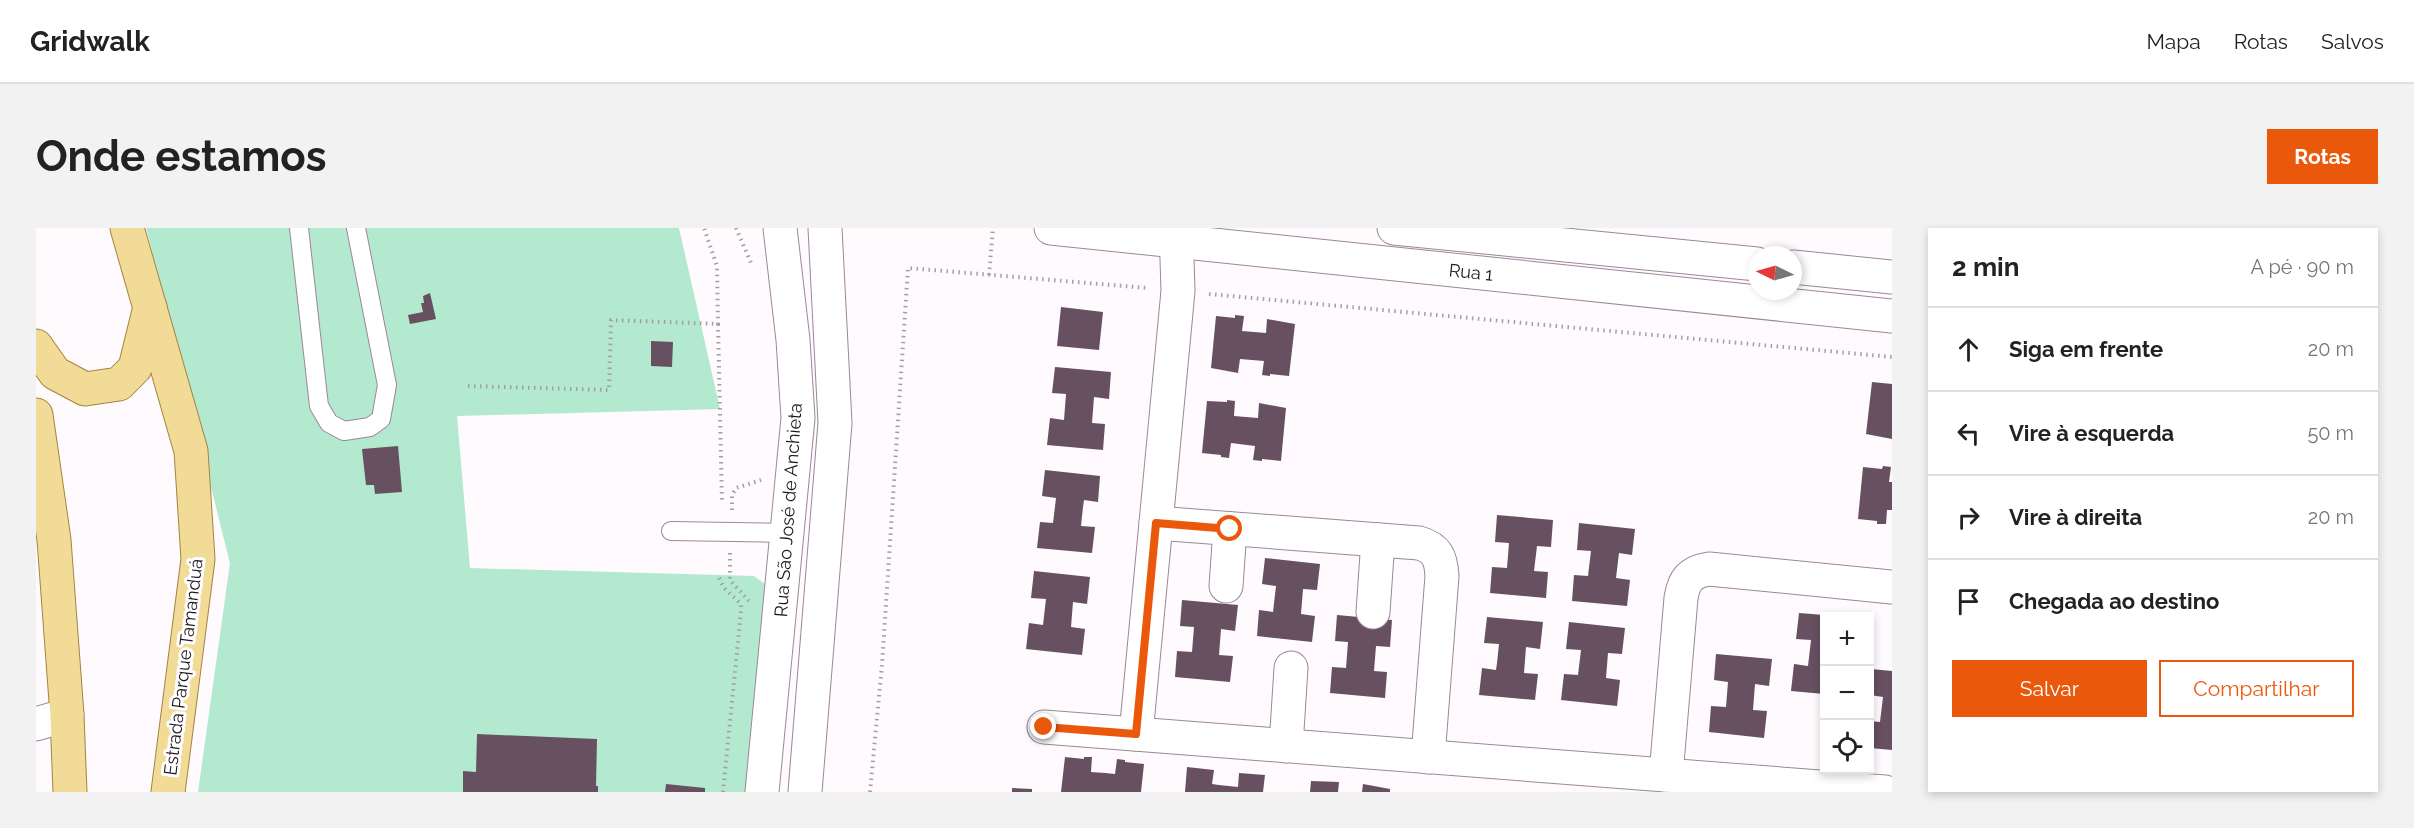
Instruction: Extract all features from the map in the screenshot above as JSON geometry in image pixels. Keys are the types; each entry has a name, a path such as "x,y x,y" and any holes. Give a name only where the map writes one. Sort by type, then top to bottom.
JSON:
{"main road":[{"name":"Estrada Parque Tamanduá","path":"127,228 191,451 198,559 168,792"},
{"path":"36,346 55,373 85,389 119,384 135,368 150,305"},
{"path":"37,428 54,540 67,715 70,792"}],"street":[{"name":"Rua São José de Anchieta","path":"762,792 798,418 793,340 780,228"},
{"path":"805,792 835,423 825,228"},
{"name":"Rua 1","path":"1051,228 1175,234 1892,316"},
{"name":"Rua 1","path":"1394,228 1748,263"},
{"path":"1136,734 1178,291 1175,234"},
{"path":"1802,268 1892,277"},
{"path":"1156,523 1430,546 1437,553 1441,563 1428,757"},
{"path":"1226,586 1230,529"},
{"path":"1373,612 1378,540"},
{"path":"1666,775 1681,598 1683,585 1689,576 1697,571 1709,570 1892,587"},
{"path":"1286,746 1291,668"},
{"path":"36,724 67,715"},
{"path":"1044,727 1885,792"}],"lane":[{"path":"299,228 319,406 329,423 344,431 370,427 381,419 387,385 356,228"},
{"path":"671,531 788,533"}],"path":[{"path":"704,228 717,266 722,504"},
{"path":"736,228 752,265"},
{"path":"989,275 993,228"},
{"path":"870,792 882,665 908,268 1892,357"},
{"path":"468,386 609,390 611,320 718,324"},
{"path":"732,495 736,488 756,483 762,480 768,472"},
{"path":"719,578 724,588 741,604 723,792"}],"green space":[{"path":"146,228 679,228 720,409 457,416 470,568 754,576 765,584 770,594 748,792 198,792 230,563"}],"building":[{"path":"430,293 436,319 410,324 408,315 423,312 421,303 424,303 423,296"},
{"path":"1061,307 1103,312 1099,350 1057,346"},
{"path":"1235,315 1244,316 1242,331 1266,333 1267,319 1295,324 1289,376 1262,375 1264,361 1240,359 1238,373 1211,368 1216,316 1235,318"},
{"path":"651,341 673,342 672,367 651,366"},
{"path":"1055,367 1111,372 1109,399 1094,397 1092,423 1105,424 1103,450 1047,445 1050,418 1064,420 1066,394 1052,393"},
{"path":"1872,382 1892,384 1892,439 1866,434"},
{"path":"1227,400 1235,401 1234,416 1258,418 1259,403 1286,408 1281,461 1253,460 1255,446 1231,443 1229,458 1202,453 1207,401 1227,402"},
{"path":"398,446 402,492 375,494 374,485 366,485 362,449"},
{"path":"1883,466 1891,467 1889,482 1892,482 1892,510 1887,510 1886,524 1858,519 1863,467 1882,469"},
{"path":"1045,470 1100,476 1098,502 1084,500 1081,526 1095,527 1092,553 1037,548 1040,522 1053,523 1056,498 1042,496"},
{"path":"1497,515 1553,520 1551,547 1537,546 1534,571 1548,572 1546,598 1490,593 1492,567 1507,568 1509,543 1495,542"},
{"path":"1579,523 1635,529 1632,555 1619,553 1616,578 1630,580 1627,606 1572,601 1574,575 1588,576 1591,551 1577,550"},
{"path":"1265,558 1320,564 1317,590 1303,589 1301,614 1315,616 1312,642 1257,636 1259,610 1273,612 1276,586 1262,584"},
{"path":"1034,571 1090,577 1087,604 1073,602 1071,627 1085,629 1082,655 1026,649 1029,623 1043,625 1046,599 1031,598"},
{"path":"1182,600 1238,605 1235,631 1221,629 1219,655 1233,656 1230,682 1175,677 1177,651 1192,652 1194,627 1180,626"},
{"path":"1799,613 1820,615 1820,694 1791,691 1794,664 1808,666 1811,640 1796,639"},
{"path":"1337,615 1392,620 1390,647 1376,646 1374,671 1387,672 1385,698 1330,693 1332,667 1346,668 1348,642 1335,641"},
{"path":"1487,617 1543,622 1540,649 1526,647 1524,673 1538,674 1535,700 1479,695 1482,668 1496,670 1499,644 1484,643"},
{"path":"1569,622 1625,628 1622,654 1608,653 1606,678 1620,680 1617,706 1561,700 1564,674 1578,675 1581,650 1566,649"},
{"path":"1716,654 1772,659 1769,686 1755,684 1753,710 1767,711 1764,738 1709,732 1711,706 1726,707 1728,682 1714,680"},
{"path":"1874,669 1892,671 1892,750 1874,748 1874,721 1880,722 1883,697 1874,696"},
{"path":"477,734 597,739 596,786 598,786 598,792 463,792 463,771 476,772"},
{"path":"1065,757 1084,759 1084,757 1092,757 1091,772 1115,774 1117,759 1144,764 1141,792 1061,792"},
{"path":"1187,767 1214,770 1212,784 1238,787 1239,773 1265,775 1263,792 1185,792"},
{"path":"1311,781 1339,782 1338,792 1310,792"},
{"path":"666,784 705,788 705,792 665,792"},
{"path":"1363,784 1390,789 1390,792 1362,792"},
{"path":"1012,788 1032,789 1032,792 1012,792"}],"route":[{"path":"1044,727 1136,734 1156,523 1230,529"}]}
